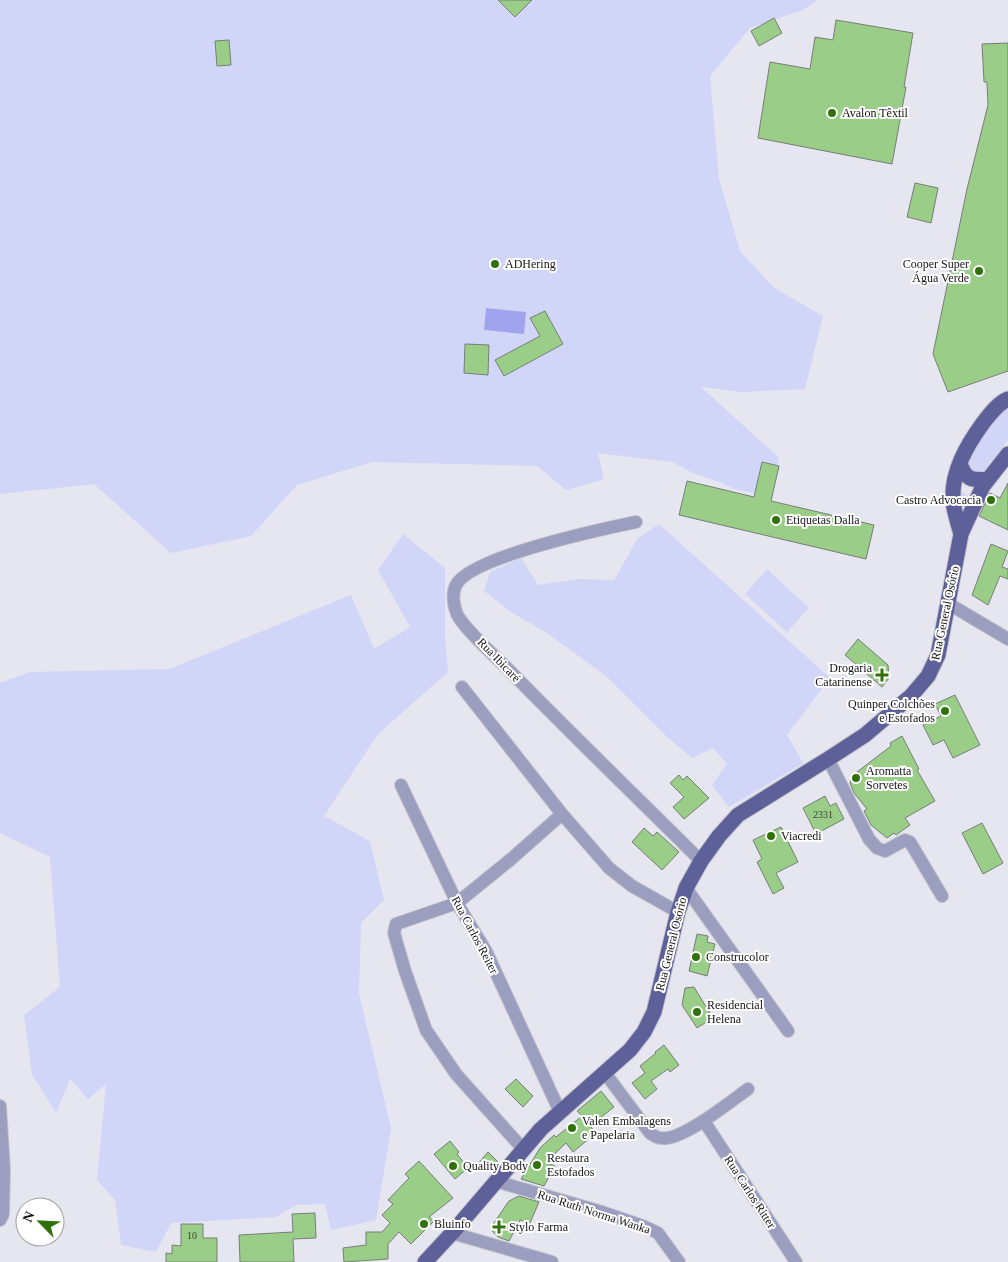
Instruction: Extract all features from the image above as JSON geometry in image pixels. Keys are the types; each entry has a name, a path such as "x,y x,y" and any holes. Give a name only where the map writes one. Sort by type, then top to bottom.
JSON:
{"main road":[{"name":"Rua General Osório","path":"961,534 953,499 960,462 965,449 987,418 1002,401 1008,399"},
{"name":"Rua General Osório","path":"425,1262 523,1149 560,1112 630,1050 644,1032 654,1012 678,912 686,888 718,836 738,815 865,734 911,696 928,676 938,655 961,534 979,494 988,479 1008,454"},
{"path":"960,462 963,472 967,476 978,480 988,479"}],"street":[{"name":"Rua Ibicaré","path":"636,522 514,552 467,573 456,584 453,598 457,615 470,630 550,713 701,861"},
{"path":"949,604 1008,639"},
{"path":"462,687 562,814 609,868 632,886 678,912"},
{"path":"828,759 869,840 877,848 885,851 905,840 910,842 942,896"},
{"name":"Rua Carlos Reiter","path":"401,785 457,903 486,951 560,1112"},
{"path":"523,1149 456,1074 426,1030 405,971 394,932 396,924 457,903 562,814"},
{"path":"686,888 788,1031"},
{"path":"604,1073 650,1133 660,1138 672,1138 704,1121 748,1089"},
{"path":"0,1106 4,1169 3,1214 0,1220"},
{"name":"Rua Carlos Ritter","path":"704,1121 796,1262"},
{"name":"Rua Ruth Norma Wanka","path":"495,1181 602,1212 650,1229 658,1233 679,1262"},
{"path":"452,1233 552,1262"}],"shaded area":[{"path":"0,0 818,0 803,10 750,28 710,76 719,179 740,251 774,288 823,316 805,389 742,392 701,387 779,458 770,496 734,489 693,473 672,462 598,453 604,479 566,490 537,466 372,462 297,485 251,536 171,553 94,484 0,494"},
{"path":"1008,405 1008,440 984,470 978,472 969,468 966,458 1001,411"},
{"path":"960,492 971,497 962,519"},
{"path":"659,524 830,678 787,735 803,763 729,807 712,785 727,764 713,748 692,758 664,734 606,676 544,631 514,614 484,591 490,572 521,558 538,585 579,579 614,580 638,538"},
{"path":"403,534 445,568 445,636 448,672 378,734 324,816 370,841 384,900 361,923 359,994 391,1128 376,1220 331,1230 325,1204 296,1205 276,1217 171,1223 156,1252 121,1245 115,1200 97,1180 106,1084 88,1099 70,1079 56,1113 32,1074 24,1015 60,987 50,857 0,833 0,683 30,672 169,669 351,595 374,649 410,627 378,570"},
{"path":"767,569 809,608 787,632 745,594"}],"water":[{"path":"486,308 526,312 524,334 484,330"}],"building":[{"path":"498,0 532,0 515,17"},
{"path":"774,18 782,33 759,46 751,31"},
{"name":"Avalon Têxtil","path":"836,20 913,33 904,87 906,87 892,164 758,138 770,62 810,69 815,37 833,40"},
{"path":"229,40 231,65 217,66 215,41"},
{"name":"Cooper Super Água Verde","path":"1008,43 1008,371 948,392 933,354 967,189 988,105 987,82 984,82 982,44"},
{"path":"915,183 938,188 931,223 907,217"},
{"path":"545,311 563,344 504,376 495,360 540,336 530,318"},
{"path":"465,344 489,345 488,375 464,373"},
{"name":"Etiquetas Dalla","path":"762,462 779,466 771,501 874,525 866,559 679,515 687,481 754,497"},
{"path":"1008,483 1008,530 979,516 990,493 1000,498"},
{"path":"991,544 1008,551 1002,567 1008,569 1008,579 1000,576 988,605 972,595"},
{"path":"858,639 888,665 889,678 882,687 845,655"},
{"path":"955,695 980,745 953,758 944,740 933,745 923,725 941,716 935,704"},
{"path":"902,736 919,769 917,770 935,801 905,818 910,825 896,835 894,833 887,838 871,825 864,811 867,809 854,793 850,783 853,775 891,746 890,743"},
{"path":"679,775 683,780 687,776 709,798 684,819 673,807 684,797 670,783"},
{"path":"825,796 830,806 836,803 844,819 816,834 803,808"},
{"path":"982,823 1003,863 983,874 962,833"},
{"path":"781,827 798,862 776,873 784,888 773,894 757,862 762,859 753,840"},
{"path":"644,828 653,836 657,832 679,852 662,870 632,842"},
{"path":"697,934 708,936 707,942 715,944 707,976 689,971"},
{"name":"Residencial Helena","path":"694,987 713,1018 697,1028 682,1005 685,988"},
{"path":"664,1045 679,1065 670,1072 668,1069 651,1081 657,1089 645,1099 632,1083 645,1073 640,1066"},
{"path":"516,1079 533,1096 523,1107 505,1089"},
{"path":"601,1091 614,1107 590,1126 596,1133 573,1152 566,1143 546,1162 555,1166 544,1186 521,1179 540,1148 554,1135 556,1137 582,1116 577,1111"},
{"path":"450,1141 468,1168 455,1179 434,1154"},
{"path":"488,1152 498,1162 491,1170 476,1166"},
{"path":"419,1161 453,1198 429,1217 434,1221 411,1244 399,1232 388,1244 388,1259 344,1262 343,1248 366,1245 366,1232 382,1232 390,1223 382,1215 393,1204 388,1200 409,1178 405,1174"},
{"path":"519,1196 539,1202 530,1223 520,1220 509,1241 498,1237 491,1227 509,1201"},
{"path":"315,1213 316,1238 293,1239 294,1262 240,1262 239,1235 293,1232 292,1214"},
{"path":"181,1224 203,1224 203,1238 217,1238 217,1262 166,1262 166,1253 172,1254 172,1245 181,1246"}],"place":[{"name":"Avalon Têxtil","path":"832,113"},
{"name":"ADHering","path":"495,264"},
{"name":"Cooper Super Água Verde","path":"979,271"},
{"name":"Castro Advocacia","path":"991,500"},
{"name":"Etiquetas Dalla","path":"776,520"},
{"name":"Drogaria Catarinense","path":"882,675"},
{"name":"Quinper Colchões e Estofados","path":"945,711"},
{"name":"Aromatta Sorvetes","path":"856,778"},
{"name":"Viacredi","path":"771,836"},
{"name":"Construcolor","path":"696,957"},
{"name":"Residencial Helena","path":"697,1012"},
{"name":"Valen Embalagens e Papelaria","path":"572,1128"},
{"name":"Restaura Estofados","path":"537,1165"},
{"name":"Quality Body","path":"453,1166"},
{"name":"Bluinfo","path":"424,1224"},
{"name":"Stylo Farma","path":"499,1227"}]}
